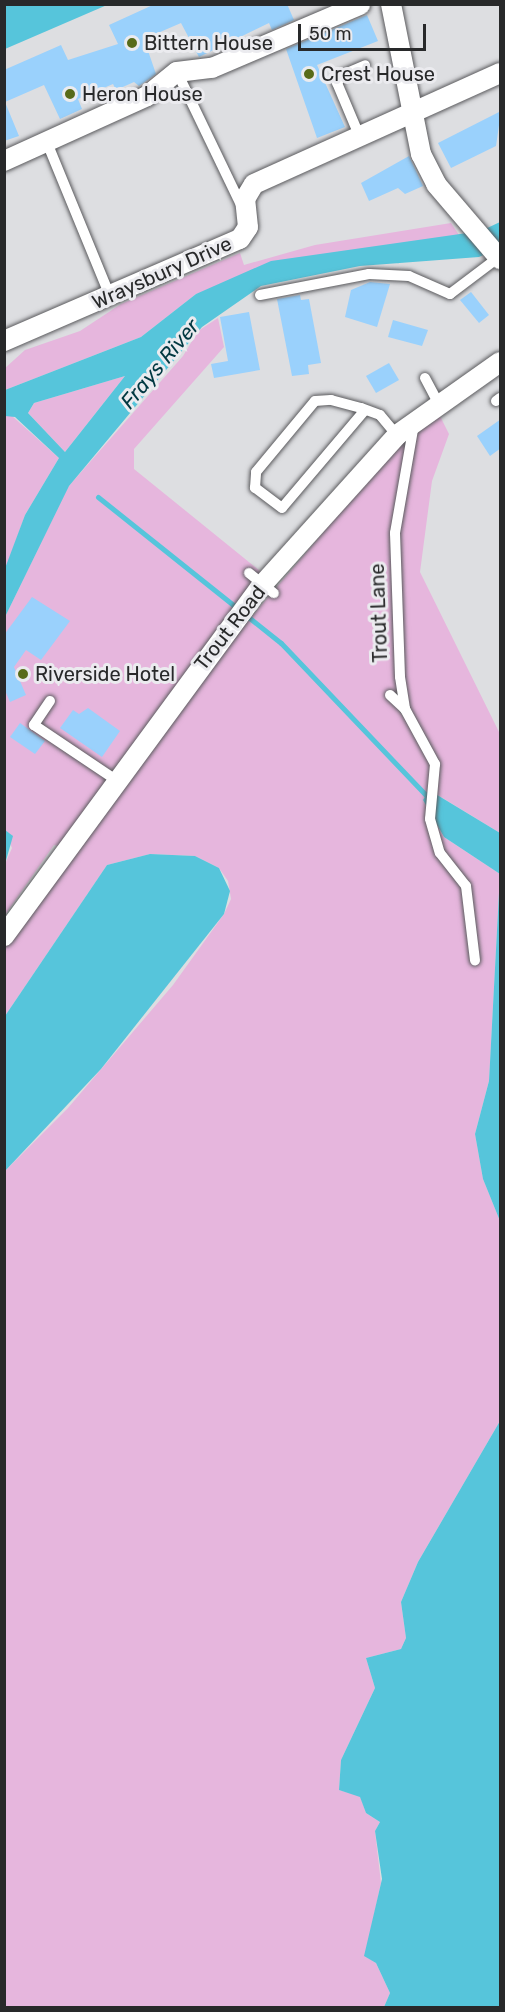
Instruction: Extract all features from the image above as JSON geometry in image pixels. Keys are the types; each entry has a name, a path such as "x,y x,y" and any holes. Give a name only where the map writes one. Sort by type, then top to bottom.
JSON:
{"street":[{"path":"391,4 409,115 436,184 500,258"},
{"path":"4,161 48,145 147,96 177,72 212,68 360,5"},
{"name":"Wraysbury Drive","path":"4,341 240,239 248,227 243,210 254,184 501,73"},
{"name":"Trout Road","path":"4,936 225,631 261,585 397,435 438,402 501,362"}],"lane":[{"path":"359,135 337,83 365,65"},
{"path":"177,72 243,210"},
{"path":"48,145 109,294"},
{"path":"260,295 369,274 409,276 450,294 500,258"},
{"path":"425,378 438,402"},
{"path":"365,410 282,508 255,489 256,471 315,401 331,400 365,410 381,415 397,435"},
{"name":"Trout Lane","path":"414,423 394,554 395,624 405,709 432,753 434,793 429,811 438,848 468,893 475,960"},
{"path":"390,695 405,709"},
{"path":"50,701 34,725 116,780"}],"shaded area":[{"path":"451,223 459,235 196,294 141,337 5,390 4,369 25,350 80,331 121,304 240,253 244,265 315,245"},
{"path":"218,318 224,347 134,449 134,469 265,575 65,848 54,845 5,915 5,864 12,848 4,830 5,617 68,487 183,356 198,331"},
{"path":"125,376 65,452 28,413 34,403"},
{"path":"436,408 449,434 432,481 420,572 500,734 500,833 436,794 438,775 428,740 406,709 392,694 389,697 430,753 433,792 423,800 444,837 500,874 489,1081 475,1134 483,1179 500,1221 500,1421 418,1562 401,1602 406,1638 401,1649 366,1658 375,1688 341,1760 339,1790 360,1796 366,1813 380,1822 375,1831 381,1883 365,1956 376,1963 390,1993 384,2007 5,2007 5,1171 68,1108 173,985 224,914 231,899 228,881 219,868 195,856 150,854 107,865 5,1016 5,946 230,642 400,442"},
{"path":"11,415 59,458 25,515 5,571 4,416"}],"water":[{"path":"5,4 107,4 107,5 5,49"},
{"path":"500,222 500,246 483,230"},
{"name":"Frays River","path":"474,232 490,252 479,257 360,266 261,286 202,327 69,486 5,617 4,571 25,515 59,458 15,417 5,416 5,390 141,337 196,294 271,261","holes":["125,376 65,452 28,413 34,403"]},
{"path":"429,790 500,833 500,874 444,837 423,800"},
{"path":"4,830 13,836 5,864"},
{"path":"150,854 195,856 219,868 230,891 224,914 101,1069 5,1171 5,1016 107,865"},
{"path":"500,874 500,1221 483,1179 475,1134 489,1081"},
{"path":"500,1421 500,2007 384,2007 390,1993 376,1963 364,1956 382,1879 375,1831 380,1822 366,1813 360,1797 339,1790 341,1760 375,1688 366,1658 401,1649 406,1638 401,1602 418,1562"}],"building":[{"path":"155,4 287,4 294,20 272,30 269,23 199,57 181,23 144,39 156,74 139,86 134,82 116,90 113,84 78,99 82,109 60,119 44,85 5,102 19,136 4,141 4,70 61,45 68,60 118,44 109,25"},
{"name":"Crest House","path":"367,15 378,41 317,65 345,127 317,138 286,49"},
{"path":"501,111 496,146 451,168 438,143"},
{"path":"409,156 423,186 405,194 398,188 369,201 361,183"},
{"path":"370,282 390,284 377,327 345,317 351,290"},
{"path":"471,292 489,315 479,323 460,300"},
{"path":"300,295 301,300 309,299 321,363 308,365 309,374 292,376 277,299"},
{"path":"249,312 260,370 214,378 211,364 228,361 220,317"},
{"path":"393,320 428,330 422,346 388,337"},
{"path":"389,363 399,380 376,393 366,376"},
{"path":"501,419 501,448 490,456 477,436"},
{"path":"32,597 70,621 41,660 26,650 14,667 26,695 10,702 4,688 4,635"},
{"path":"88,708 120,731 102,757 60,728 73,710 79,714"},
{"path":"20,723 45,741 35,754 10,737"}],"waterway":[{"path":"98,497 281,643 426,795"}],"place":[{"name":"Bittern House","path":"132,43"},
{"name":"Crest House","path":"309,74"},
{"name":"Heron House","path":"70,94"},
{"name":"Riverside Hotel","path":"23,674"}]}
